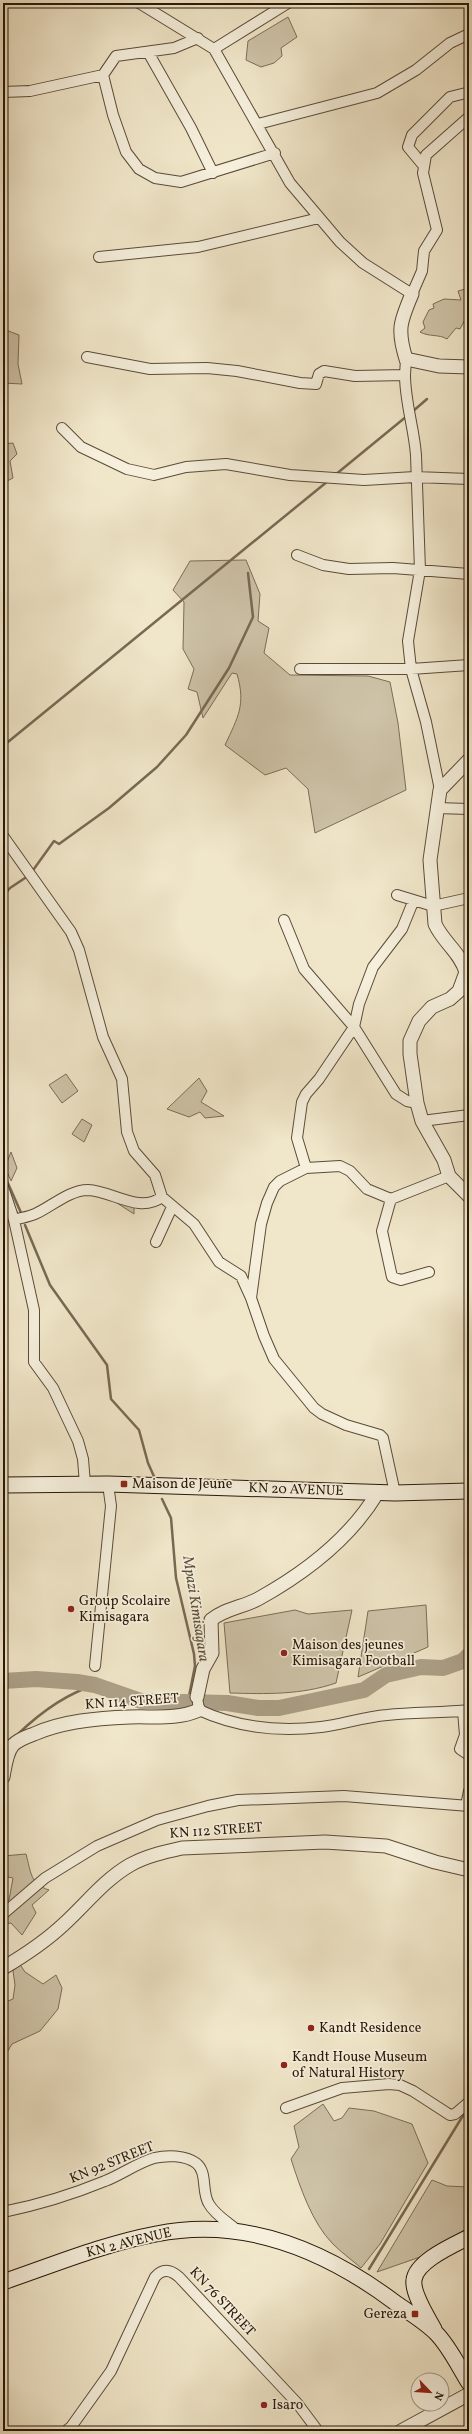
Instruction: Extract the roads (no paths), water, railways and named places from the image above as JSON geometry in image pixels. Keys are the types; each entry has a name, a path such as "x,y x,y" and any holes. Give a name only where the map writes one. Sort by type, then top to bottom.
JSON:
{"main road":[{"name":"KN 20 AVENUE","path":"3,1485 108,1484 395,1493 469,1491"},
{"name":"KN 2 AVENUE","path":"3,2282 88,2253 156,2234 189,2230 238,2231 293,2244 358,2276 436,2333 469,2383"},
{"path":"436,2333 416,2291 414,2281 417,2273 426,2262 469,2237"}],"street":[{"path":"139,3 214,49 275,153 290,183 340,242 363,263 412,294"},
{"path":"214,49 288,3"},
{"path":"258,124 377,93 416,70 450,43 469,34"},
{"path":"3,92 30,91 103,75 116,56 174,48 198,38"},
{"path":"148,52 191,128 213,173"},
{"path":"103,75 113,115 126,152 138,169 155,178 181,182 275,153"},
{"path":"423,165 408,147 412,135 450,97 468,94"},
{"path":"469,117 426,155 423,165 423,173 437,230 424,251 422,271 401,323 400,337 406,359 405,398 414,439 420,570 408,641 411,669 426,722 440,790 436,808 430,860 432,906 438,931 459,956 466,972 460,991 450,999 428,1011 418,1021 410,1041 411,1070 422,1121 444,1160 449,1176 469,1196"},
{"path":"99,257 198,246 319,218"},
{"path":"87,357 150,369 207,368 237,371 300,383 316,384 319,374 324,371 356,376 405,375"},
{"path":"406,359 439,366 469,367"},
{"path":"62,428 81,447 127,468 154,475 186,467 226,464 290,475 364,480 415,477 469,479"},
{"path":"297,555 323,565 349,569 420,570 469,574"},
{"path":"300,669 411,669 469,665"},
{"path":"440,790 469,760"},
{"path":"436,808 469,809"},
{"path":"3,836 71,932 79,950 102,1037 122,1079 127,1132 134,1151 155,1175 162,1197 194,1224 219,1262 241,1276 274,1359 314,1408 335,1420 377,1433 383,1438 395,1493"},
{"path":"397,895 413,902 432,906 469,898"},
{"path":"306,1168 297,1138 302,1102 306,1094 320,1079 354,1026 373,967 402,929 413,902"},
{"path":"284,920 309,976 354,1026 396,1094 407,1101 417,1103"},
{"path":"422,1121 469,1116"},
{"path":"251,1298 262,1224 267,1203 274,1188 280,1181 306,1168 323,1165 345,1167 368,1189 391,1199 449,1176"},
{"path":"3,1187 14,1220 34,1310 34,1362 53,1388 78,1441 83,1459 85,1484"},
{"path":"14,1220 34,1215 74,1194 86,1190 105,1192 136,1203 154,1203 162,1197"},
{"path":"391,1199 382,1231 392,1277 401,1280 429,1272"},
{"path":"156,1242 172,1207"},
{"path":"95,1666 111,1506 108,1484"},
{"name":"KN 114 STREET","path":"3,1777 9,1752 12,1746 19,1740 44,1730 96,1719 160,1717 190,1714 199,1710 197,1697 203,1669 212,1654 211,1620 218,1615 256,1600 275,1589 320,1558 355,1524 378,1492"},
{"path":"199,1710 225,1722 257,1728 322,1726 388,1715 466,1710 465,1735 460,1749 469,1755"},
{"path":"3,1914 45,1878 97,1846 157,1820 208,1806 238,1800 344,1796 467,1806 469,1791"},
{"name":"KN 112 STREET","path":"3,1968 35,1949 65,1924 110,1879 130,1865 161,1852 182,1848 325,1842 386,1846 435,1862 469,1870"},
{"path":"286,2108 342,2088 389,2084 400,2085 413,2091 450,2115 455,2114 469,2102"},
{"name":"KN 92 STREET","path":"3,2212 59,2199 116,2177 154,2158 173,2156 195,2162 200,2168 203,2176 203,2194 209,2206 238,2231"},
{"name":"KN 76 STREET","path":"71,2430 111,2371 150,2284 159,2272 169,2271 179,2277 297,2403 318,2431"},
{"path":"401,2431 469,2394"}],"waterway":[{"path":"412,412 427,399"},
{"path":"335,475 407,416"},
{"path":"3,746 328,481"},
{"path":"31,873 54,841 59,844 109,808 157,767 186,735 229,668 253,617 248,573"},
{"path":"3,896 10,888 28,876"},
{"name":"Mpazi Kimisagara","path":"3,1172 22,1215"},
{"name":"Mpazi Kimisagara","path":"25,1225 50,1285 107,1365 111,1399 139,1430 148,1463 156,1481"},
{"name":"Mpazi Kimisagara","path":"162,1499 171,1518 176,1578 194,1654 195,1666 188,1701"},
{"path":"3,1681 36,1679 77,1682 95,1685 141,1701 227,1703 258,1708 279,1708 364,1690 386,1675 421,1667 443,1668 463,1661 469,1655"},
{"path":"18,1734 35,1719 63,1699 95,1685"},
{"path":"369,2269 467,2109"}],"place":[{"name":"Maison de Jeune","path":"124,1484"},
{"name":"Group Scolaire Kimisagara","path":"71,1609"},
{"name":"Maison des jeunes Kimisagara Football","path":"284,1653"},
{"name":"Kandt Residence","path":"311,2028"},
{"name":"Kandt House Museum of Natural History","path":"284,2065"},
{"name":"Gereza","path":"415,2314"},
{"name":"Isaro","path":"264,2405"}]}
